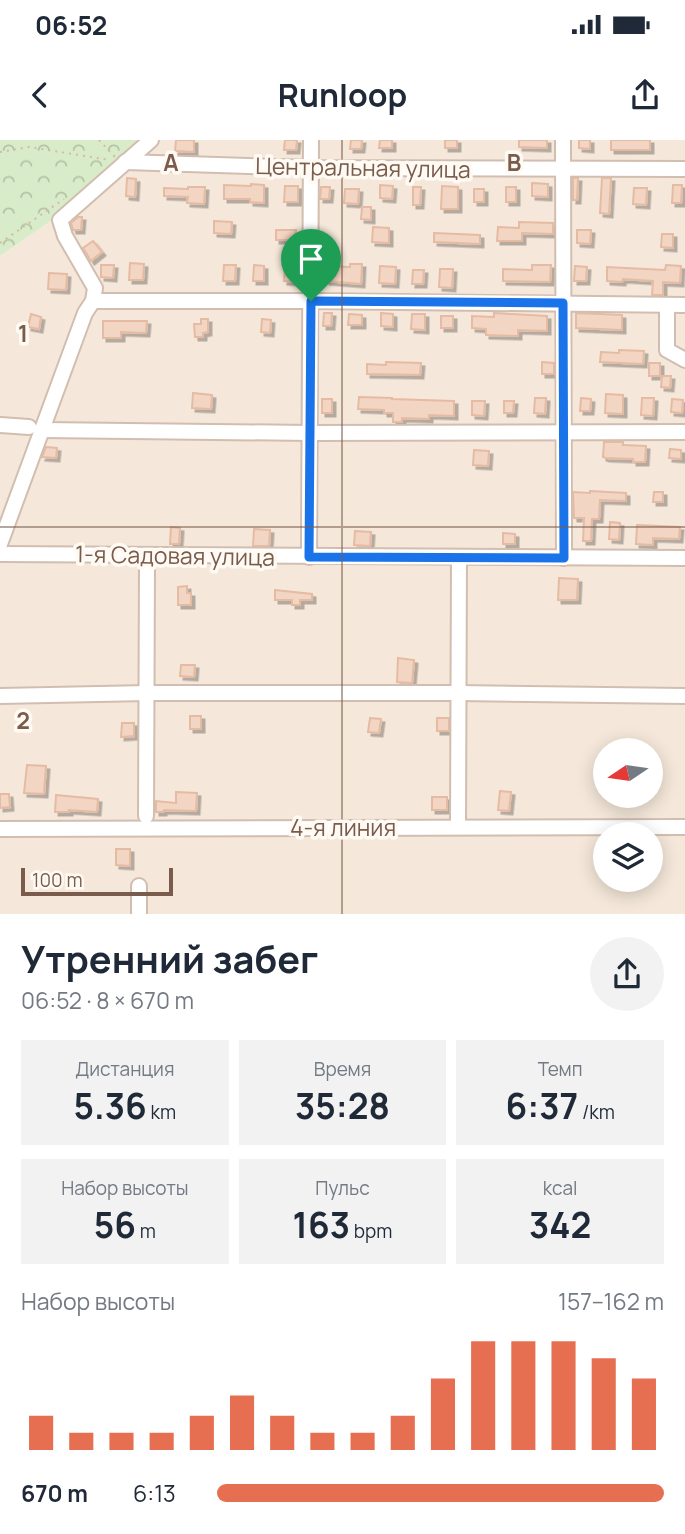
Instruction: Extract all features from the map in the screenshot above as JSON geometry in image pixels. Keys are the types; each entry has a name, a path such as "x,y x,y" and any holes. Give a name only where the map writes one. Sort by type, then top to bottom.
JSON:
{"street":[{"path":"0,544 36,429 85,313 93,301 95,288 65,236 60,220 151,140"},
{"path":"309,557 311,140"},
{"path":"563,140 564,558"},
{"name":"Центральная улица","path":"125,162 312,169 685,169"},
{"path":"93,301 685,305"},
{"path":"667,304 667,350 685,360"},
{"path":"0,425 36,429 310,433 685,432"},
{"name":"1-я Садовая улица","path":"0,554 685,558"},
{"path":"458,827 459,558"},
{"path":"146,816 147,564"},
{"path":"0,696 458,693 685,696"},
{"name":"4-я линия","path":"0,829 685,827"},
{"path":"139,886 139,914"}],"path":[{"path":"0,152 29,147 119,161 99,140"}],"shaded area":[{"path":"151,140 685,140 685,914 0,914 0,256 52,220"}],"green space":[{"path":"0,140 151,140 52,220 0,256"}],"building":[{"path":"176,140 194,140 194,152 175,151"},
{"path":"285,140 297,140 296,150 284,150"},
{"path":"351,140 362,140 361,149 350,149"},
{"path":"380,140 392,140 392,148 379,148"},
{"path":"445,140 457,140 457,148 445,148"},
{"path":"519,140 547,140 547,148 519,147"},
{"path":"579,140 590,140 590,149 579,148"},
{"path":"611,140 650,140 650,150 611,150"},
{"path":"127,178 136,179 135,197 126,196"},
{"path":"573,178 578,178 577,200 573,200"},
{"path":"602,178 611,178 609,214 600,213"},
{"path":"532,183 548,184 548,197 532,196"},
{"path":"224,185 264,185 264,203 250,202 250,199 224,199"},
{"path":"380,185 393,186 392,199 380,198"},
{"path":"673,185 682,185 681,203 672,203"},
{"path":"285,186 298,186 298,202 284,202"},
{"path":"442,186 458,187 458,209 441,209"},
{"path":"205,187 204,204 187,203 188,197 164,196 164,188"},
{"path":"321,187 330,187 329,199 320,199"},
{"path":"413,187 421,187 420,205 413,205"},
{"path":"506,187 516,187 516,202 506,202"},
{"path":"634,188 647,188 646,205 633,204"},
{"path":"345,189 359,189 358,204 344,203"},
{"path":"474,189 484,189 484,202 474,202"},
{"path":"362,207 371,207 371,220 361,219"},
{"path":"82,217 81,230 73,230 71,223"},
{"path":"214,221 232,222 231,234 214,233"},
{"path":"519,222 553,223 553,234 522,233 522,241 497,241 498,227 519,228"},
{"path":"373,227 389,228 389,243 372,242"},
{"path":"276,230 296,230 295,240 276,240"},
{"path":"577,230 591,230 590,244 577,243"},
{"path":"434,233 480,235 480,244 434,242"},
{"path":"662,234 673,234 673,248 661,247"},
{"path":"93,241 102,252 91,261 83,248"},
{"path":"130,263 144,264 143,280 129,280"},
{"path":"350,264 362,264 361,284 326,281 327,266 350,267"},
{"path":"101,265 114,265 113,278 101,277"},
{"path":"224,265 236,265 235,281 223,281"},
{"path":"254,265 264,266 264,281 253,281"},
{"path":"532,265 551,265 550,282 503,281 503,269 532,270"},
{"path":"666,265 681,266 680,283 663,282 663,295 652,295 653,281 607,281 607,267 665,270"},
{"path":"380,266 396,267 395,284 379,283"},
{"path":"575,266 587,267 586,281 574,281"},
{"path":"285,267 296,268 296,282 284,281"},
{"path":"440,269 453,269 452,288 439,287"},
{"path":"413,270 424,270 423,284 412,284"},
{"path":"49,273 67,274 66,290 48,289"},
{"path":"324,313 332,313 331,326 323,326"},
{"path":"381,313 393,314 393,327 381,326"},
{"path":"494,313 547,316 547,331 518,330 518,336 486,335 486,329 472,328 472,316 494,317"},
{"path":"576,313 622,315 622,330 576,328"},
{"path":"31,314 41,317 39,329 28,327"},
{"path":"349,314 362,315 362,325 348,325"},
{"path":"412,314 425,314 425,330 411,329"},
{"path":"441,316 453,316 453,328 441,328"},
{"path":"201,319 208,319 208,332 203,333 203,337 195,337 194,324 201,324"},
{"path":"262,319 271,320 270,333 261,332"},
{"path":"103,321 147,321 146,333 121,332 121,338 103,338"},
{"path":"619,350 644,351 643,364 600,362 601,352 619,353"},
{"path":"386,362 421,363 420,375 367,374 367,364 386,365"},
{"path":"542,362 554,363 554,374 542,374"},
{"path":"649,363 660,363 660,376 649,376"},
{"path":"662,376 671,376 670,388 661,387"},
{"path":"193,393 212,395 211,409 192,408"},
{"path":"606,394 623,395 623,414 605,413"},
{"path":"359,397 454,401 454,416 429,415 429,419 402,418 402,422 393,422 393,413 358,409"},
{"path":"535,398 546,398 545,414 534,413"},
{"path":"581,398 591,399 590,411 580,411"},
{"path":"642,398 654,398 653,416 641,415"},
{"path":"322,399 332,399 332,413 322,413"},
{"path":"672,399 683,400 682,413 671,412"},
{"path":"472,401 485,401 484,416 472,415"},
{"path":"504,401 514,401 513,413 504,413"},
{"path":"604,442 646,446 645,462 603,457"},
{"path":"46,447 57,448 56,458 42,457"},
{"path":"670,449 681,450 681,459 669,458"},
{"path":"474,450 489,451 488,466 473,465"},
{"path":"573,492 626,493 626,501 600,500 599,519 592,519 591,541 583,541 584,518 574,518"},
{"path":"654,492 663,492 663,502 653,502"},
{"path":"610,522 620,523 619,540 609,539"},
{"path":"637,525 680,527 679,539 653,538 653,545 636,544"},
{"path":"171,527 180,528 179,544 170,544"},
{"path":"254,529 270,530 269,546 253,546"},
{"path":"355,531 371,532 370,546 354,545"},
{"path":"503,533 515,534 515,544 503,544"},
{"path":"559,578 578,579 577,600 558,600"},
{"path":"187,586 187,593 191,593 191,605 178,605 178,587"},
{"path":"275,590 312,594 312,600 300,600 300,605 292,605 292,600 275,600"},
{"path":"398,658 414,660 412,683 397,682"},
{"path":"181,665 195,665 194,677 180,676"},
{"path":"190,716 201,716 201,729 190,729"},
{"path":"370,718 381,719 379,733 368,732"},
{"path":"437,718 449,718 449,731 437,731"},
{"path":"122,723 134,723 134,736 121,737"},
{"path":"27,765 46,766 44,794 24,793"},
{"path":"500,791 511,792 509,811 498,810"},
{"path":"176,792 197,793 196,811 156,812 156,801 176,803"},
{"path":"0,794 9,794 10,807 0,808"},
{"path":"56,795 98,799 97,812 55,812"},
{"path":"432,797 447,797 447,810 432,810"},
{"path":"116,849 130,849 130,866 116,865"}],"route":[{"path":"311,301 563,303 564,558 309,557 311,301"}]}
